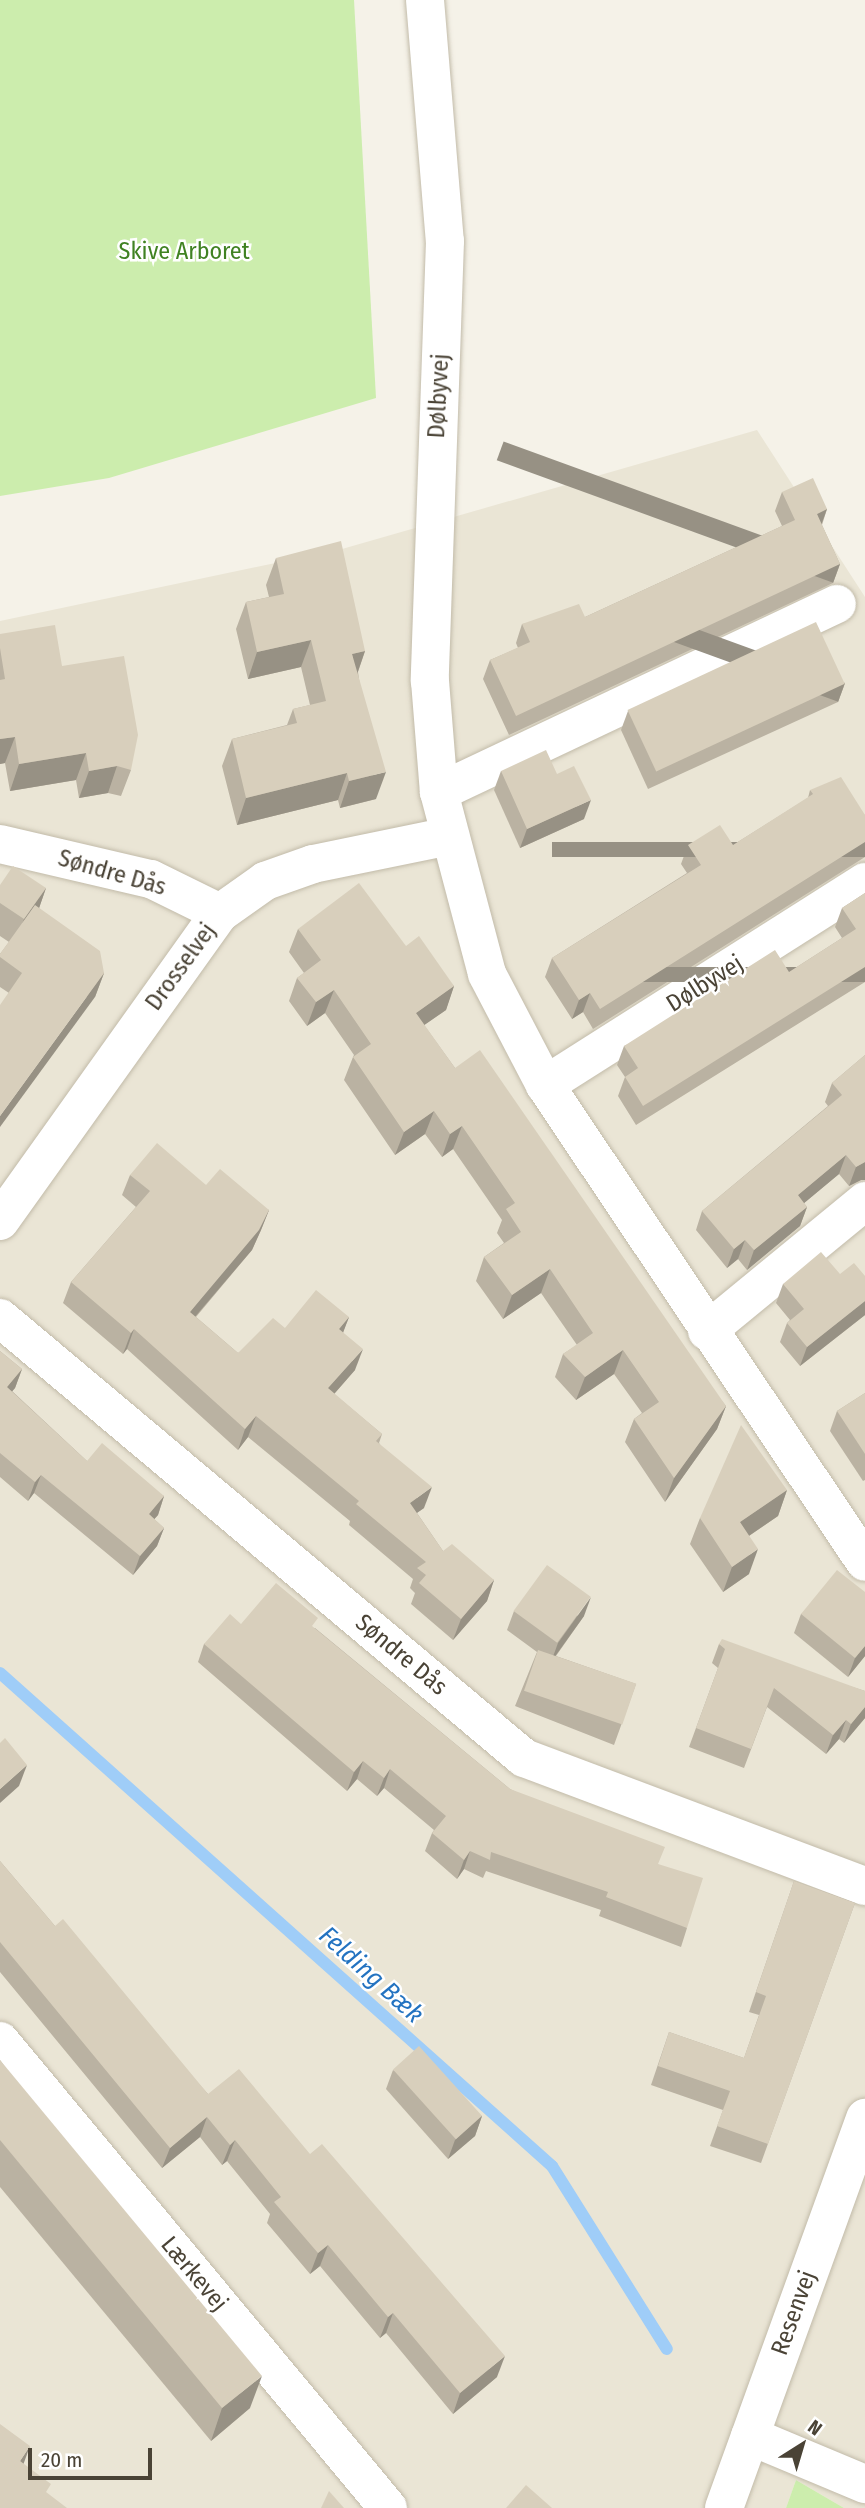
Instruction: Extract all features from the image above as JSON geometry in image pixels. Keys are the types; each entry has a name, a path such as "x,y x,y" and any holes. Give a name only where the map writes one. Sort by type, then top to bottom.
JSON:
{"street":[{"name":"Dølbyvej","path":"425,0 435,71 445,281 432,543 430,681 439,792 487,974 545,1085 707,1331 865,1562"},
{"path":"439,792 837,604"},
{"name":"Drosselvej","path":"0,1221 220,913 265,881 313,864 450,836"},
{"name":"Søndre Dås","path":"0,844 151,879 220,913"},
{"name":"Dølbyvej","path":"545,1085 865,882"},
{"path":"707,1331 865,1201"},
{"name":"Søndre Dås","path":"0,1318 524,1758 865,1886"},
{"name":"Lærkevej","path":"0,2041 388,2508"},
{"name":"Resenvej","path":"724,2508 865,2118"},
{"path":"750,2436 865,2484"}],"shaded area":[{"path":"757,430 865,597 865,2508 844,2508 796,2480 786,2508 0,2508 0,621 342,549"}],"green space":[{"name":"Skive Arboret","path":"0,0 354,0 376,398 109,478 0,496"},
{"path":"796,2480 844,2508 786,2508"}],"building":[{"path":"813,478 827,509 817,514 840,564 516,716 490,660 530,642 522,624 579,604 585,617 795,520 782,492"},
{"path":"341,541 365,651 352,654 386,772 349,781 347,773 246,798 232,739 297,723 293,709 326,701 311,640 257,652 246,602 284,594 276,558"},
{"path":"816,622 845,684 656,772 627,710"},
{"path":"55,625 62,666 124,656 138,735 131,770 117,766 89,771 86,753 19,764 15,737 0,739 0,680 5,679 0,634"},
{"path":"546,750 557,774 574,766 591,800 527,829 501,771"},
{"path":"841,777 865,815 865,842 600,1009 590,993 579,1000 552,958 701,865 688,845 720,825 733,845 813,794 810,790"},
{"path":"13,866 46,888 24,919 0,903 0,885"},
{"path":"359,883 406,946 419,936 454,986 416,1013 455,1068 480,1050 726,1406 674,1478 634,1419 659,1402 623,1350 585,1377 563,1354 593,1333 550,1269 512,1295 484,1257 521,1232 506,1209 515,1203 462,1126 450,1134 434,1111 404,1132 353,1057 371,1044 334,990 316,1002 297,978 321,960 298,929"},
{"path":"865,893 865,967 643,1106 625,1077 638,1068 624,1046 775,950 789,972 856,929 842,908"},
{"path":"35,905 100,951 104,973 0,1116 0,1005 22,973 0,957 0,954"},
{"path":"865,1055 865,1162 856,1167 846,1155 798,1195 807,1207 754,1250 745,1240 734,1249 702,1211 842,1095 832,1083"},
{"path":"157,1143 206,1185 220,1169 269,1210 259,1230 190,1312 238,1353 273,1318 285,1328 316,1290 349,1317 339,1329 363,1349 328,1388 382,1434 376,1441 432,1487 410,1503 443,1551 452,1544 494,1580 461,1619 419,1583 426,1575 417,1568 426,1562 356,1504 359,1501 256,1416 245,1429 134,1329 131,1333 71,1282 150,1191 130,1175"},
{"path":"821,1252 840,1274 854,1263 865,1276 865,1301 807,1347 787,1323 804,1309 783,1284"},
{"path":"0,1351 22,1369 7,1387 87,1461 102,1443 164,1496 149,1514 164,1528 140,1556 41,1475 35,1482 0,1453"},
{"path":"865,1393 865,1454 837,1411"},
{"path":"741,1425 787,1490 740,1522 758,1549 732,1567 700,1518"},
{"path":"547,1565 591,1597 557,1643 513,1611"},
{"path":"837,1570 865,1592 865,1646 855,1658 801,1614"},
{"path":"276,1583 318,1618 312,1626 510,1789 665,1847 658,1864 703,1878 687,1928 606,1897 608,1892 491,1852 490,1860 470,1851 464,1860 432,1833 446,1816 390,1769 384,1778 363,1761 354,1772 204,1644 230,1614 241,1624"},
{"path":"722,1639 865,1691 865,1707 851,1724 846,1720 833,1735 774,1688 751,1749 696,1728 725,1649 719,1644"},
{"path":"538,1650 636,1684 622,1725 524,1691"},
{"path":"5,1738 27,1765 0,1789 0,1743"},
{"path":"0,1861 55,1926 63,1919 208,2094 239,2069 310,2154 322,2144 505,2356 460,2393 393,2313 388,2317 328,2245 318,2253 274,2202 281,2197 235,2140 230,2145 207,2117 170,2148 0,1942"},
{"path":"794,1881 855,1903 768,2144 717,2126 730,2091 658,2066 669,2032 744,2058 766,1996 756,1992"},
{"path":"419,2046 482,2116 456,2139 393,2069"},
{"path":"0,2060 262,2376 222,2408 0,2140"},
{"path":"0,2424 30,2446 20,2461 51,2484 46,2492 67,2508 0,2508"},
{"path":"526,2485 552,2508 506,2508"},
{"path":"329,2491 344,2508 321,2508"}],"waterway":[{"name":"Felding Bæk","path":"0,1673 552,2166 667,2349"}]}
